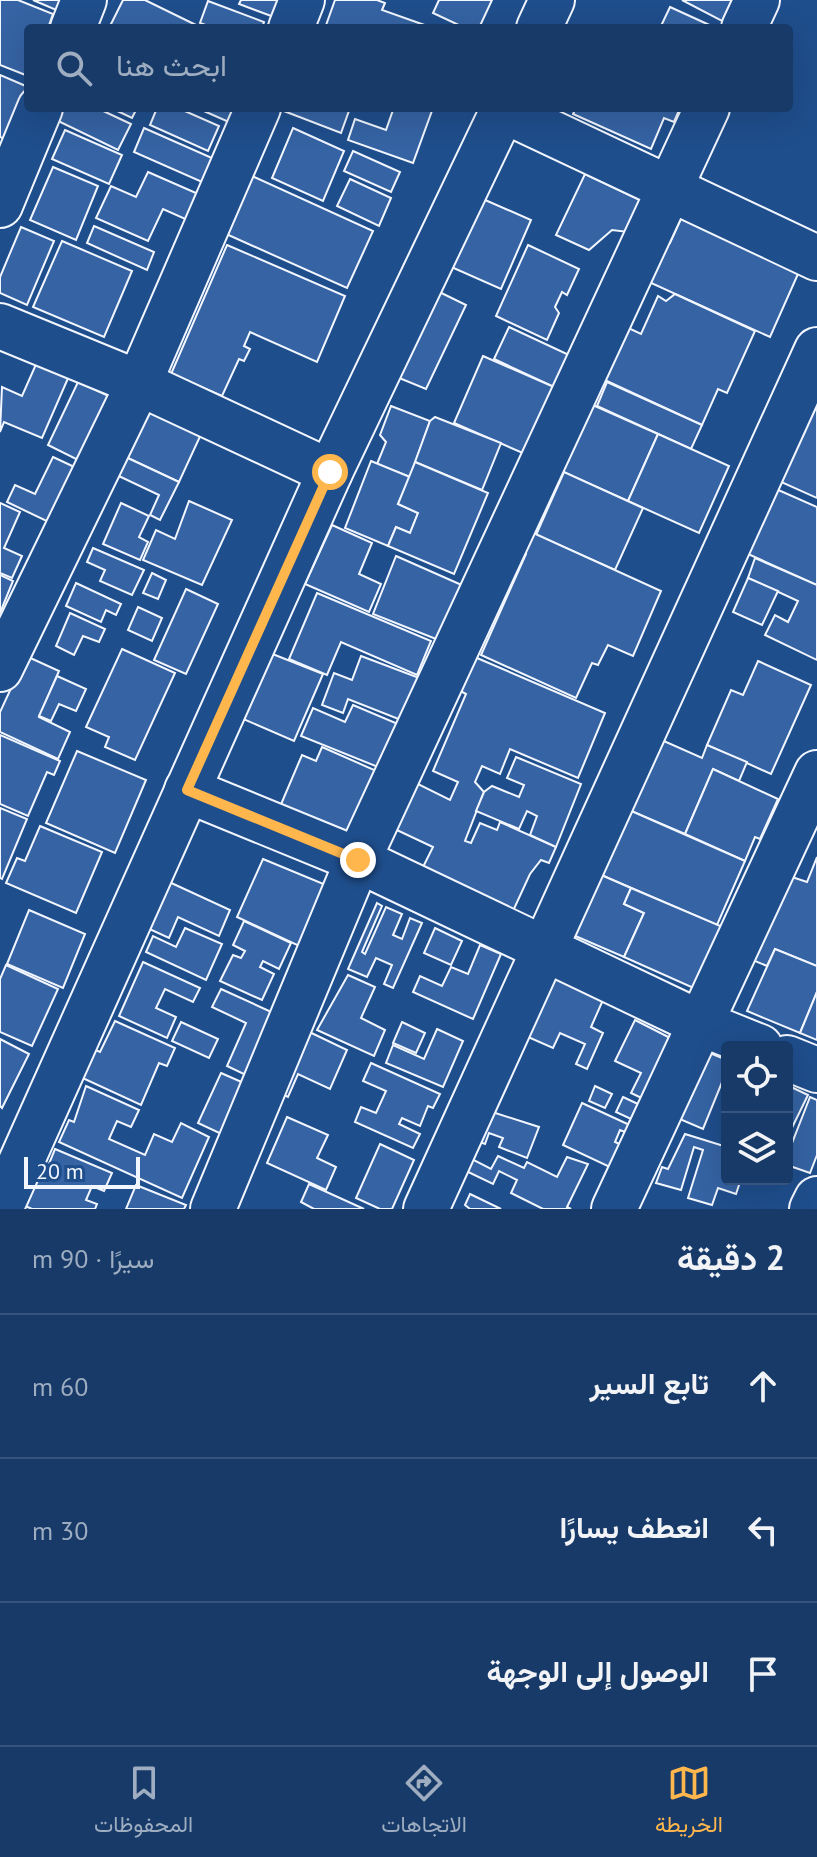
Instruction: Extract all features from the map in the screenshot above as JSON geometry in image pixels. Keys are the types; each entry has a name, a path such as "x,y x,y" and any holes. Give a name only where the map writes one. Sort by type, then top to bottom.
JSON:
{"street":[{"path":"75,24 84,0"},
{"path":"293,24 302,0"},
{"path":"541,24 552,0"},
{"path":"746,24 757,0"},
{"path":"0,205 38,112"},
{"path":"0,669 139,383 256,112"},
{"path":"0,1209 11,1153 187,790 330,472 502,112"},
{"path":"509,112 817,258"},
{"path":"213,1209 358,860 705,112"},
{"path":"0,326 139,383 330,472"},
{"path":"426,1209 817,350"},
{"path":"614,1209 817,773"},
{"path":"187,790 358,860 700,1023 745,1041"},
{"path":"793,1060 817,1070"},
{"path":"812,1209 817,1199"}],"building":[{"path":"0,0 18,0 53,14 49,24 24,24 24,74 0,65"},
{"path":"33,0 82,0 75,18"},
{"path":"123,0 145,0 194,24 111,24"},
{"path":"241,0 289,0 282,20 239,4"},
{"path":"335,0 377,0 385,3 382,10 422,24 326,24"},
{"path":"439,0 492,0 481,24 456,24 433,13"},
{"path":"682,0 732,0 722,21"},
{"path":"208,1 264,22 263,24 200,23"},
{"path":"670,7 707,24 662,24"},
{"path":"0,75 24,85 26,112 13,143 0,137"},
{"path":"57,112 106,112 131,124 118,150 54,119"},
{"path":"119,112 135,112 132,118"},
{"path":"155,112 187,112 219,126 208,151 150,125"},
{"path":"206,112 235,112 231,123"},
{"path":"286,112 349,112 341,133"},
{"path":"392,112 432,112 413,163 348,140 355,119 386,130"},
{"path":"678,112 674,122 664,118 651,149 573,114"},
{"path":"144,128 212,158 202,182 134,152"},
{"path":"293,128 344,151 323,201 272,178"},
{"path":"65,130 122,155 109,184 52,159"},
{"path":"353,151 400,172 391,192 344,171"},
{"path":"53,167 98,186 76,240 30,220"},
{"path":"241,171 373,231 347,288 215,229"},
{"path":"148,172 212,200 201,226 163,209 148,241 96,218 111,186 136,197"},
{"path":"585,174 642,201 628,232 612,230 589,250 556,235"},
{"path":"350,179 391,198 379,226 337,206"},
{"path":"476,196 531,220 501,289 440,262"},
{"path":"684,212 802,265 770,337 638,277 656,237 670,243"},
{"path":"94,226 154,252 147,270 87,243"},
{"path":"21,227 54,241 27,305 0,293 0,277"},
{"path":"62,241 132,271 104,337 33,307"},
{"path":"227,245 345,296 317,362 250,332 244,346 250,349 244,361 239,359 222,396 171,374"},
{"path":"528,245 579,269 567,295 562,292 555,307 559,313 547,340 496,316"},
{"path":"423,284 466,305 426,389 382,371"},
{"path":"675,294 755,331 727,393 718,389 702,425 596,376 620,324 641,334 658,296 666,301"},
{"path":"509,327 569,355 554,387 494,359"},
{"path":"483,356 554,387 525,454 454,423"},
{"path":"37,362 69,376 42,438 4,422 0,432 2,387 22,396"},
{"path":"817,371 817,498 770,477"},
{"path":"78,382 111,397 80,461 48,445"},
{"path":"607,382 702,425 691,449 597,406"},
{"path":"139,400 203,430 179,482 115,452"},
{"path":"586,402 658,434 628,501 556,469"},
{"path":"391,406 430,421 410,477 377,464 386,442 380,435"},
{"path":"435,417 501,443 482,490 415,462 430,421"},
{"path":"658,434 729,466 699,533 628,501"},
{"path":"115,452 179,482 160,520 150,515 159,495 106,470"},
{"path":"53,457 83,471 57,526 7,502 15,485 35,494"},
{"path":"371,461 410,477 398,504 418,513 410,533 396,527 388,546 345,528"},
{"path":"415,462 488,493 454,574 388,546 396,527 410,533 418,513 398,504"},
{"path":"564,472 643,508 615,570 536,535"},
{"path":"767,485 817,507 817,585 739,550"},
{"path":"189,501 232,520 202,585 143,560 156,530 175,539"},
{"path":"0,503 20,512 4,548 22,556 12,578 0,573"},
{"path":"121,503 149,516 139,537 148,542 140,560 103,544"},
{"path":"332,525 372,543 359,574 381,584 369,612 305,584"},
{"path":"518,526 661,591 633,656 608,645 598,665 592,663 576,698 481,655 526,554 509,546"},
{"path":"93,548 144,570 132,595 100,581 105,570 87,562"},
{"path":"396,556 473,590 441,641 373,614"},
{"path":"755,558 817,585 817,660 765,635 775,615 788,622 798,601 748,578"},
{"path":"152,573 166,580 158,599 143,593"},
{"path":"0,575 13,581 0,613"},
{"path":"748,578 778,591 762,625 733,612"},
{"path":"76,583 121,604 116,615 106,610 101,622 66,606"},
{"path":"186,589 218,604 186,674 154,660"},
{"path":"317,593 431,641 417,675 341,642 327,675 289,659"},
{"path":"138,607 162,618 152,641 128,630"},
{"path":"70,613 105,629 99,642 83,636 74,655 56,646"},
{"path":"122,649 175,673 135,760 105,747 109,737 86,727"},
{"path":"260,649 323,674 294,741 234,715"},
{"path":"470,655 605,713 578,778 510,749 500,774 482,766 475,782 484,792 465,841 471,843 480,823 497,830 500,822 556,847 549,863 541,860 530,874 513,911 421,871 433,847 384,824 406,778 450,800 458,782 433,771 466,694 455,688"},
{"path":"26,656 59,671 39,717 70,732 58,759 0,732 0,712"},
{"path":"361,656 422,679 401,720 348,699 343,713 322,705 334,673 352,680"},
{"path":"758,661 811,685 771,774 707,745 731,690 743,695"},
{"path":"57,676 86,689 76,711 59,704 51,721 39,716"},
{"path":"353,705 398,724 383,769 301,736 313,708 345,722"},
{"path":"648,734 702,758 707,745 747,762 739,781 713,769 685,834 617,805"},
{"path":"0,735 60,761 54,775 47,772 28,816 0,804"},
{"path":"322,747 381,773 360,844 279,809 302,755 316,761"},
{"path":"77,751 146,780 115,853 46,823"},
{"path":"516,757 581,784 556,847 530,835 537,816 527,811 519,829 476,811 484,792 492,786 519,797 524,785 507,778"},
{"path":"713,769 778,799 760,839 755,837 745,861 685,834"},
{"path":"620,806 745,861 717,925 592,871"},
{"path":"0,808 27,819 2,879 0,878"},
{"path":"40,826 102,852 76,913 6,883 17,858 25,861"},
{"path":"817,857 817,966 775,949 767,966 743,956 772,887 785,894 792,877 807,882"},
{"path":"263,859 338,890 310,951 237,917"},
{"path":"592,871 631,888 624,904 644,913 624,957 566,932"},
{"path":"167,881 230,910 219,936 178,917 169,938 145,927"},
{"path":"631,888 725,928 698,990 624,957 644,913 624,904"},
{"path":"377,903 382,906 362,952 365,954 386,907 402,914 393,935 402,939 410,918 422,923 393,988 384,984 392,965 376,958 367,977 348,969"},
{"path":"29,910 85,934 63,988 7,964"},
{"path":"244,921 291,943 279,969 263,961 260,967 274,974 262,1000 220,981 233,955 241,958 245,951 233,945"},
{"path":"185,928 222,944 206,980 146,952 153,936 176,947"},
{"path":"435,928 462,941 451,965 424,953"},
{"path":"480,945 501,954 473,1019 413,992 420,976 442,986 451,967 468,974"},
{"path":"775,949 817,966 817,992 800,1033 747,1011"},
{"path":"143,962 200,988 193,1002 165,989 156,1008 176,1017 167,1038 119,1016"},
{"path":"6,965 58,989 32,1046 0,1032 0,979"},
{"path":"348,975 375,987 361,1018 385,1030 374,1056 317,1030"},
{"path":"554,978 603,1000 591,1027 603,1033 587,1069 576,1064 585,1044 560,1033 553,1048 528,1037"},
{"path":"221,989 278,1015 250,1077 227,1066 246,1023 212,1007"},
{"path":"817,992 817,1040 800,1033"},
{"path":"635,1020 682,1044 652,1103 631,1093 641,1073 615,1061"},
{"path":"115,1021 175,1048 167,1066 159,1063 141,1105 76,1075 89,1047 100,1052"},
{"path":"181,1022 218,1039 209,1058 172,1041"},
{"path":"402,1022 425,1033 416,1053 393,1043"},
{"path":"299,1027 347,1050 330,1089 298,1074 288,1097 271,1089"},
{"path":"437,1029 463,1041 443,1087 386,1063 393,1045 424,1059"},
{"path":"0,1039 29,1054 2,1108 0,1106"},
{"path":"695,1047 721,1058 721,1085 703,1129 668,1114"},
{"path":"371,1063 440,1094 433,1108 428,1106 420,1126 402,1118 399,1124 420,1134 413,1148 355,1122 361,1107 376,1113 386,1091 363,1081"},
{"path":"221,1073 253,1087 230,1138 198,1123"},
{"path":"86,1086 139,1110 131,1127 117,1121 109,1139 145,1155 154,1134 172,1142 181,1123 209,1137 182,1198 59,1142 69,1120 74,1122"},
{"path":"595,1086 612,1094 605,1108 589,1101"},
{"path":"793,1088 808,1095 793,1126"},
{"path":"623,1097 638,1104 631,1119 616,1112"},
{"path":"810,1097 817,1100 817,1155 810,1173 793,1167 793,1141"},
{"path":"582,1103 634,1127 630,1134 620,1130 615,1142 624,1146 614,1169 563,1145"},
{"path":"483,1109 539,1127 527,1158 499,1147 503,1138 489,1133 485,1144 472,1139"},
{"path":"287,1117 328,1135 317,1158 336,1167 326,1190 267,1163"},
{"path":"685,1134 721,1145 721,1185 739,1185 736,1194 718,1188 712,1205 688,1198 703,1150 694,1147 681,1190 656,1183 662,1167 668,1169"},
{"path":"380,1144 414,1160 392,1209 380,1209 356,1198"},
{"path":"55,1149 112,1173 104,1191 92,1186 86,1200 97,1204 95,1209 32,1209 14,1201 25,1174 42,1181"},
{"path":"498,1156 524,1168 527,1162 557,1177 567,1157 588,1164 567,1207 571,1209 543,1209 511,1193 517,1180 499,1171 493,1184 464,1170 470,1158 491,1169"},
{"path":"309,1184 364,1209 314,1209 301,1202"},
{"path":"136,1185 186,1205 184,1209 126,1209"},
{"path":"470,1194 501,1209 470,1209 465,1205"}],"route":[{"path":"330,472 187,790 358,860"}]}
